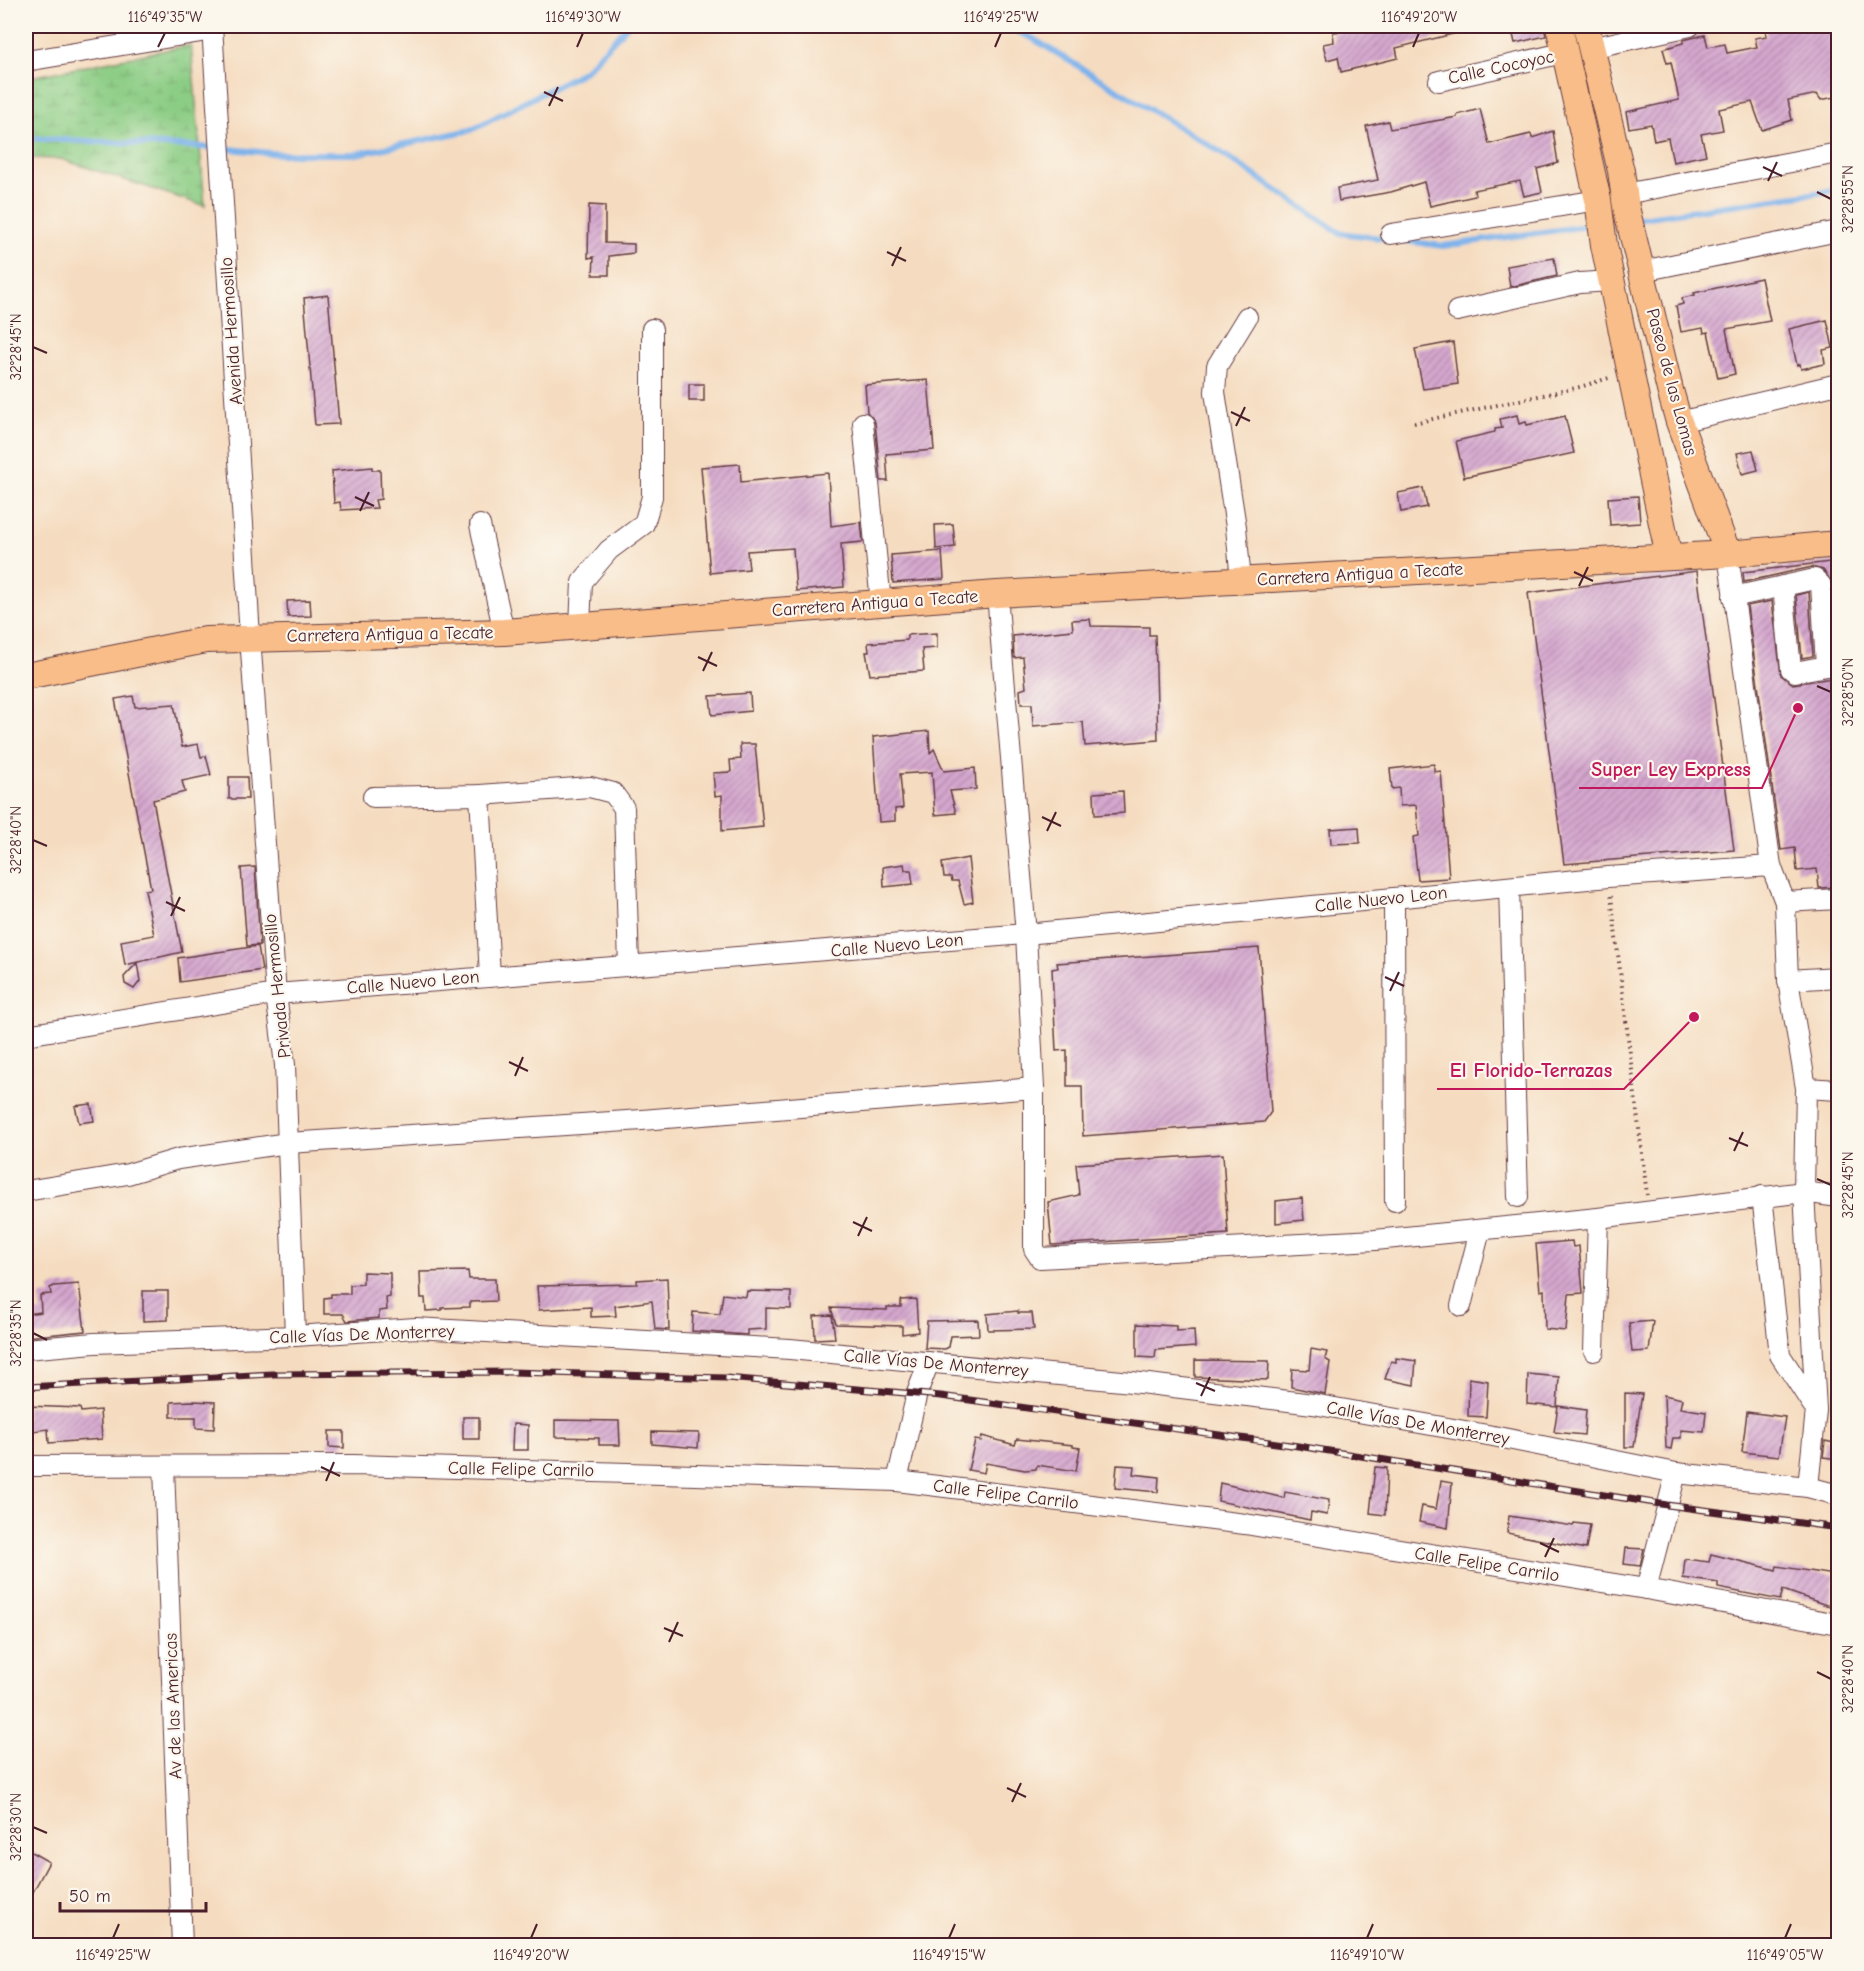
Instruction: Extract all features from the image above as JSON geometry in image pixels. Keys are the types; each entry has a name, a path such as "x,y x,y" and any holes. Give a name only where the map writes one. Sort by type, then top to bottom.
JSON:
{"main road":[{"name":"Paseo de las Lomas","path":"1561,37 1599,208 1611,281 1669,557"},
{"name":"Paseo de las Lomas","path":"1588,37 1622,171 1625,201 1679,422 1728,554"},
{"path":"1625,345 1658,340"},
{"name":"Carretera Antigua a Tecate","path":"26,676 206,640 250,637 504,632 997,594 1728,554 1839,544"}],"street":[{"path":"1588,37 1690,26"},
{"path":"26,61 213,28"},
{"name":"Avenida Hermosillo","path":"213,28 250,637"},
{"name":"Calle Cocoyoc","path":"1439,81 1561,37"},
{"path":"1625,201 1839,153"},
{"path":"1391,234 1599,208"},
{"path":"1642,271 1839,231"},
{"path":"1457,311 1580,283 1611,281"},
{"path":"1241,581 1236,527 1215,392 1217,366 1246,317"},
{"path":"580,626 582,582 609,550 644,524 652,497 652,329"},
{"path":"1679,422 1839,384"},
{"path":"863,423 881,603"},
{"path":"480,525 504,632"},
{"path":"1728,554 1771,866 1785,903 1788,980 1806,1088 1804,1192 1816,1410 1808,1487"},
{"path":"1733,597 1783,586 1815,579 1821,585 1832,666 1795,672 1791,669 1783,586"},
{"path":"997,594 1026,934 1034,1088 1034,1249 1040,1258 1375,1240 1598,1218 1804,1192 1839,1197"},
{"name":"Privada Hermosillo","path":"250,637 276,994 285,1065 295,1336"},
{"path":"373,797 480,795 590,787 613,793 624,808 629,966"},
{"path":"480,795 490,976"},
{"name":"Calle Nuevo Leon","path":"26,1035 276,994 1026,934 1608,877 1771,866"},
{"path":"1509,887 1518,1197"},
{"path":"1394,898 1395,1201"},
{"path":"1785,903 1839,899"},
{"path":"1788,980 1839,976"},
{"path":"26,1191 128,1174 178,1159 288,1143 642,1120 1034,1088"},
{"path":"1806,1088 1839,1090"},
{"path":"1762,1196 1780,1355 1816,1410"},
{"path":"1594,1351 1598,1218"},
{"path":"1461,1306 1480,1230"},
{"name":"Calle Vías De Monterrey","path":"26,1349 94,1343 295,1336 416,1328 790,1349 1132,1382 1313,1404 1493,1436 1676,1473 1808,1487 1839,1495"},
{"path":"897,1481 917,1393 929,1362"},
{"name":"Calle Felipe Carrilo","path":"26,1466 365,1465 897,1481 1245,1524 1646,1589 1839,1624"},
{"name":"Av de las Americas","path":"165,1467 182,1946"},
{"path":"1646,1589 1676,1473"}],"path":[{"path":"1414,423 1580,387 1630,371"},
{"path":"1608,877 1649,1211"}],"green space":[{"path":"191,45 205,206 61,159 26,158 26,78"}],"building":[{"path":"1344,26 1464,26 1465,31 1396,48 1398,58 1341,72 1338,57 1327,60 1323,44 1334,42 1333,32 1345,31"},
{"path":"1511,26 1544,26 1546,36 1515,43"},
{"path":"1839,26 1839,96 1821,100 1817,94 1788,100 1792,120 1762,130 1752,102 1719,109 1723,130 1701,134 1706,155 1673,162 1668,138 1654,141 1651,124 1629,128 1626,112 1679,100 1671,62 1667,63 1663,49 1683,43 1683,40 1705,35 1708,47 1725,44 1727,53 1757,47 1755,38 1767,36 1765,28"},
{"path":"1480,109 1489,144 1531,134 1532,138 1553,131 1558,163 1537,169 1542,192 1524,196 1520,181 1474,190 1475,196 1430,206 1424,182 1391,192 1339,201 1337,188 1378,180 1366,126 1388,121 1390,129 1457,117 1457,115"},
{"path":"589,205 605,206 605,243 634,244 634,253 609,256 609,275 593,275 594,257 588,258"},
{"path":"1554,258 1557,276 1510,287 1507,266"},
{"path":"1761,278 1770,321 1726,329 1735,374 1718,378 1708,332 1704,333 1703,328 1681,332 1676,306 1683,304 1682,298 1695,295 1694,293"},
{"path":"328,295 339,424 315,425 304,298"},
{"path":"1827,320 1833,348 1823,350 1825,364 1801,369 1800,364 1797,365 1789,329"},
{"path":"1453,342 1458,384 1423,389 1415,349"},
{"path":"928,380 934,450 886,454 888,481 881,481 875,422 867,412 865,385"},
{"path":"689,384 704,384 704,401 689,401"},
{"path":"1517,415 1519,424 1526,422 1527,425 1565,416 1574,453 1464,477 1456,441 1495,432 1495,429 1502,428 1500,419"},
{"path":"1753,450 1758,470 1742,474 1737,453"},
{"path":"740,464 741,482 828,473 831,526 861,522 863,542 841,544 844,587 796,591 793,548 747,551 749,569 710,573 701,467"},
{"path":"372,467 372,470 380,470 381,499 375,500 377,508 341,510 340,502 334,503 332,471"},
{"path":"1423,488 1427,507 1401,512 1398,493"},
{"path":"1638,496 1640,523 1610,525 1608,498"},
{"path":"953,524 955,547 936,549 935,525"},
{"path":"942,551 944,579 893,583 891,555"},
{"path":"1839,561 1839,653 1833,584 1823,570 1812,567 1744,582 1743,572"},
{"path":"1697,571 1734,850 1564,864 1528,593"},
{"path":"1809,592 1813,656 1802,658 1796,595"},
{"path":"310,600 311,616 288,617 287,601"},
{"path":"1772,601 1781,675 1793,684 1839,677 1839,887 1819,888 1817,869 1797,871 1795,848 1781,850 1747,606"},
{"path":"1090,619 1091,626 1149,627 1149,635 1155,635 1158,740 1085,746 1083,722 1033,726 1032,704 1021,704 1020,690 1026,688 1023,657 1014,658 1013,636 1073,630 1072,620"},
{"path":"937,633 937,648 922,649 924,671 870,675 866,652 869,652 868,643 907,640 907,635"},
{"path":"750,693 751,711 712,715 710,696"},
{"path":"133,696 135,707 174,704 182,747 198,744 201,757 206,756 211,775 182,781 185,792 153,800 182,952 125,965 121,941 154,935 145,890 151,889 115,699"},
{"path":"929,731 930,753 934,749 944,771 975,768 976,789 950,791 956,813 935,815 932,772 900,774 903,808 895,809 895,821 879,822 873,737"},
{"path":"740,744 755,744 763,827 722,831 722,795 715,796 713,773 731,772 730,760 741,759"},
{"path":"1434,764 1434,772 1441,771 1449,878 1418,880 1413,837 1419,836 1416,805 1400,806 1399,788 1392,789 1390,769"},
{"path":"229,777 247,777 248,799 229,799"},
{"path":"1123,791 1124,813 1095,815 1094,793"},
{"path":"1359,827 1360,843 1331,844 1330,829"},
{"path":"968,858 973,902 964,904 958,881 952,881 951,877 944,877 942,863"},
{"path":"904,864 905,870 911,870 913,884 884,887 883,867"},
{"path":"255,867 260,945 247,946 241,868"},
{"path":"258,946 262,970 180,982 178,958"},
{"path":"1259,948 1271,1112 1264,1122 1083,1136 1082,1086 1067,1086 1067,1050 1056,1051 1052,969 1058,968 1057,963"},
{"path":"137,963 140,981 134,989 125,984 124,977"},
{"path":"91,1104 94,1121 79,1123 75,1106"},
{"path":"1223,1154 1228,1234 1052,1245 1048,1202 1079,1195 1076,1164"},
{"path":"1302,1198 1304,1220 1276,1223 1276,1201"},
{"path":"1572,1241 1573,1247 1579,1246 1583,1293 1569,1294 1566,1331 1545,1329 1544,1290 1540,1291 1536,1244"},
{"path":"468,1271 469,1279 495,1279 496,1301 470,1302 470,1307 426,1311 425,1298 421,1298 420,1272"},
{"path":"363,1272 390,1273 390,1297 386,1298 387,1310 379,1311 379,1318 347,1321 343,1314 324,1314 324,1298 331,1297 331,1294 350,1294 350,1285 363,1284"},
{"path":"667,1278 669,1330 655,1329 652,1301 615,1306 616,1316 591,1317 591,1307 539,1310 537,1286 637,1284 637,1280"},
{"path":"79,1284 85,1331 26,1337 26,1314 41,1312 40,1295 51,1294 50,1288 54,1286"},
{"path":"143,1291 168,1291 168,1320 143,1321"},
{"path":"747,1291 791,1292 791,1309 766,1308 766,1329 747,1330 747,1335 692,1331 693,1312 720,1314 723,1294 746,1297"},
{"path":"916,1299 918,1332 902,1334 902,1326 836,1324 831,1308 887,1310 887,1307 901,1307 901,1300"},
{"path":"1018,1311 1018,1313 1032,1313 1034,1329 988,1330 987,1314"},
{"path":"832,1315 835,1338 815,1339 814,1316"},
{"path":"978,1320 979,1335 951,1336 949,1347 945,1349 925,1348 927,1321"},
{"path":"1653,1321 1649,1351 1632,1352 1629,1323"},
{"path":"1137,1324 1176,1326 1176,1331 1194,1330 1195,1347 1156,1350 1155,1358 1137,1357"},
{"path":"1311,1349 1327,1352 1325,1359 1330,1362 1325,1394 1291,1387 1292,1369 1309,1370"},
{"path":"1396,1358 1416,1361 1414,1385 1385,1379 1391,1361 1396,1362"},
{"path":"1195,1360 1269,1361 1268,1380 1195,1377"},
{"path":"1528,1374 1559,1377 1557,1407 1527,1404"},
{"path":"1469,1378 1488,1381 1486,1417 1468,1416"},
{"path":"1625,1393 1642,1394 1634,1447 1625,1447"},
{"path":"1664,1395 1682,1399 1680,1408 1706,1412 1704,1432 1681,1430 1681,1438 1673,1438 1671,1449 1666,1448"},
{"path":"171,1402 215,1402 214,1429 196,1428 196,1417 171,1417"},
{"path":"26,1406 80,1408 81,1412 100,1410 102,1439 49,1443 48,1429 26,1432"},
{"path":"1558,1406 1586,1410 1584,1435 1554,1432"},
{"path":"1747,1412 1785,1417 1779,1456 1742,1452"},
{"path":"463,1417 479,1417 479,1439 463,1439"},
{"path":"555,1420 619,1421 620,1445 599,1445 599,1438 555,1437"},
{"path":"513,1424 528,1425 528,1450 512,1450"},
{"path":"329,1431 344,1431 344,1448 329,1447"},
{"path":"652,1432 699,1433 698,1448 652,1444"},
{"path":"982,1436 1015,1445 1017,1439 1073,1445 1073,1447 1080,1448 1076,1471 1037,1465 1036,1469 1025,1470 986,1463 984,1473 968,1470 975,1440 981,1441"},
{"path":"1825,1441 1839,1444 1839,1459 1823,1457"},
{"path":"1117,1465 1134,1466 1133,1474 1159,1477 1158,1492 1115,1488"},
{"path":"1375,1467 1387,1468 1385,1515 1370,1513"},
{"path":"1441,1481 1452,1483 1448,1528 1419,1522 1422,1506 1436,1509"},
{"path":"1220,1483 1284,1498 1285,1492 1329,1500 1327,1515 1311,1512 1310,1520 1218,1501"},
{"path":"1509,1516 1573,1526 1574,1523 1590,1525 1586,1549 1507,1533"},
{"path":"1626,1548 1644,1549 1640,1566 1624,1564"},
{"path":"1711,1554 1776,1570 1777,1566 1835,1575 1829,1606 1783,1590 1780,1600 1718,1588 1718,1583 1683,1578 1685,1559 1709,1562"},
{"path":"26,1849 49,1862 26,1905"}],"waterway":[{"path":"26,138 219,148 281,154 356,154 471,130 585,71 627,26"},
{"path":"1005,26 1030,37 1217,150 1340,233 1389,239"},
{"path":"1634,219 1838,190"},
{"path":"1399,240 1443,246 1594,225"}],"railway":[{"path":"26,1387 272,1374 512,1372 726,1378 941,1396 1298,1446 1667,1505 1838,1528"}],"place":[{"name":"Super Ley Express","path":"1798,708"},
{"name":"El Florido-Terrazas","path":"1694,1017"}]}
